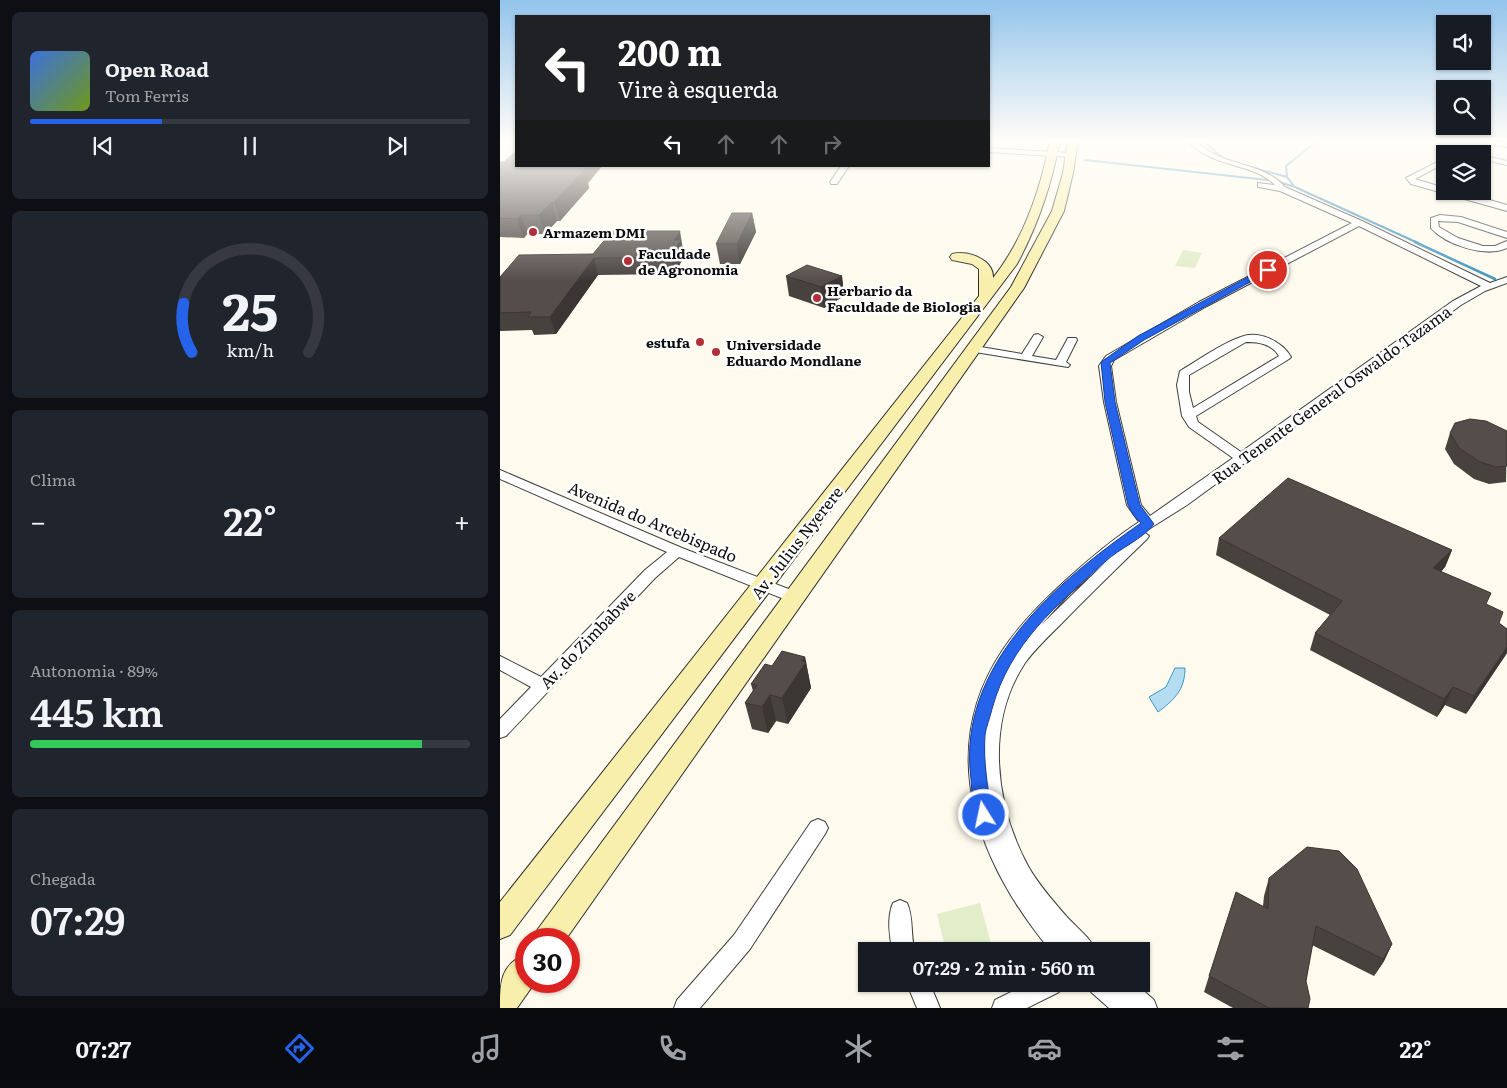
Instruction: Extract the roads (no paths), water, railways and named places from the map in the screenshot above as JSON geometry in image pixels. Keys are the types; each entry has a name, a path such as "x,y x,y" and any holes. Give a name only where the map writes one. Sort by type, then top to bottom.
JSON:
{"main road":[{"name":"Av. Julius Nyerere","path":"500,925 1011,264 1023,242 1043,187"},
{"name":"Av. Julius Nyerere","path":"556,928 975,349 1017,288 1058,211 1063,187"},
{"path":"956,257 975,262 986,268 988,271 984,290 986,296"},
{"path":"500,1006 515,985"}],"street":[{"path":"1281,187 1488,286"},
{"path":"1478,200 1507,208"},
{"path":"1507,235 1450,217 1439,217 1434,220 1435,228 1440,233 1480,248 1494,249 1507,244"},
{"path":"1154,521 1138,513 1134,505 1110,402 1106,362 1141,338 1203,304 1346,229 1364,226"},
{"name":"Rua Tenente General Oswaldo Tazama","path":"1057,942 1020,898 1000,862 980,802 977,769 978,734 992,684 1005,660 1039,614 1108,552 1457,303 1488,286 1507,280"},
{"path":"1025,358 1038,337"},
{"path":"1188,416 1285,357 1284,352 1267,342 1253,338 1244,339 1184,373 1183,388 1188,416 1193,424 1208,437 1240,457"},
{"path":"975,349 1062,364 1072,340"},
{"name":"Avenida do Arcebispado","path":"500,474 677,551 794,597"},
{"name":"Rua Tenente General Oswaldo Tazama","path":"1077,942 1034,893 1014,860 993,800 989,770 990,736 1005,687 1016,665 1033,642 1154,521"},
{"name":"Av. do Zimbabwe","path":"500,731 650,574 677,551"},
{"path":"500,662 542,686"},
{"path":"685,1008 742,942 818,828"},
{"path":"900,910 901,942"},
{"path":"922,992 929,1008"},
{"path":"1003,1008 1035,992"},
{"path":"1108,992 1126,1008"},
{"path":"1129,992 1146,1008"}],"water":[{"path":"1175,668 1185,668 1181,688 1174,699 1158,712 1149,697 1166,687"}],"waterway":[{"path":"1295,187 1418,243"},
{"path":"1415,242 1495,279"}],"place":[{"name":"Armazem DMI","path":"533,232"},
{"name":"Faculdade de Agronomia","path":"628,261"},
{"name":"Herbario da Faculdade de Biologia","path":"817,298"},
{"name":"estufa","path":"700,342"},
{"name":"Universidade Eduardo Mondlane","path":"716,352"}]}
